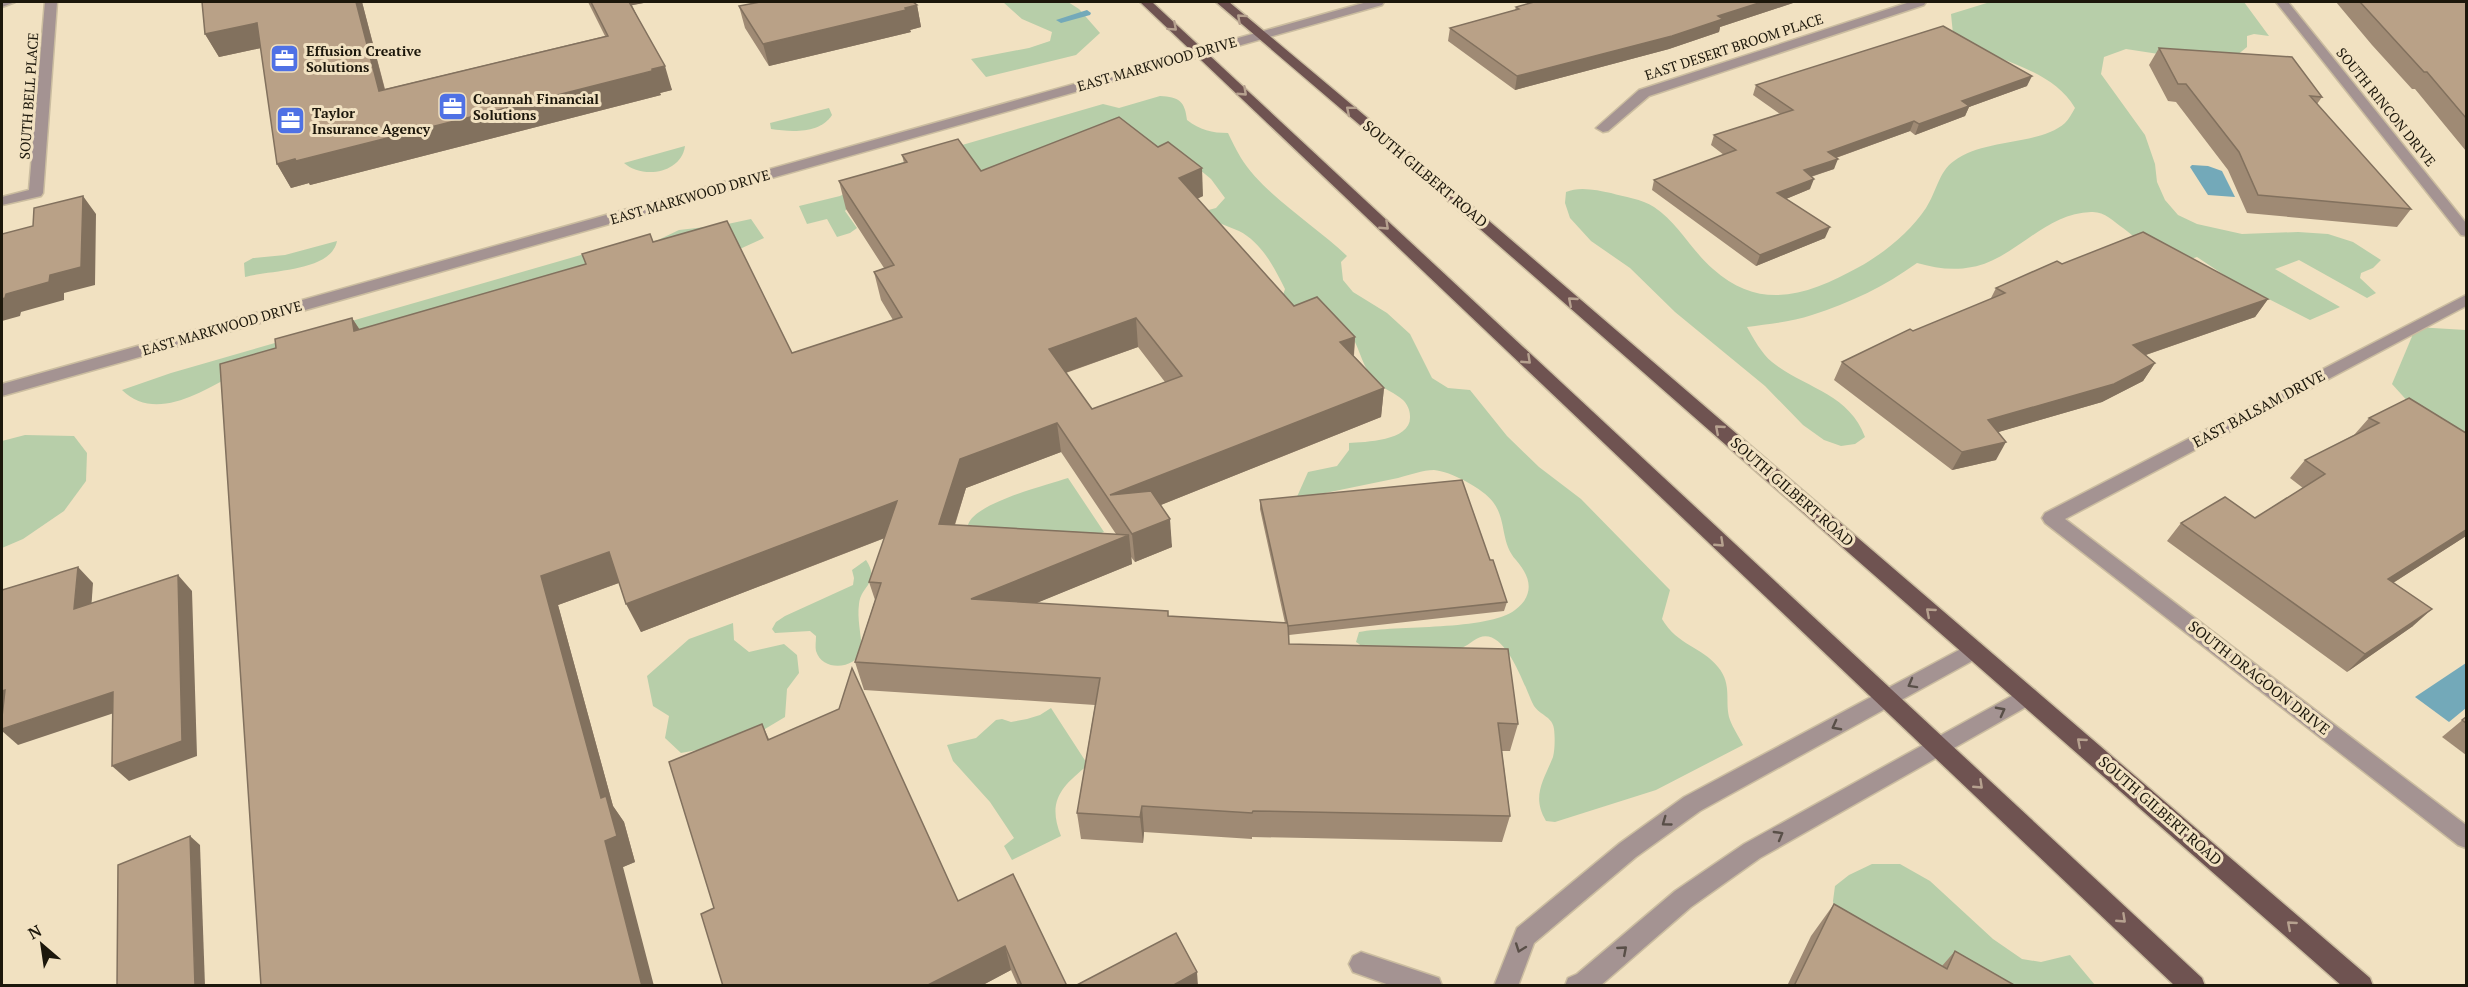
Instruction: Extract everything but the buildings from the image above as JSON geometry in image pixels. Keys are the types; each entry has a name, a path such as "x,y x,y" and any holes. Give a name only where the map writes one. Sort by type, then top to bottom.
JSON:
{"main road":[{"path":"1146,2 2193,986"},
{"name":"SOUTH GILBERT ROAD","path":"1222,2 1427,175 2361,986"}],"street":[{"path":"2,3 9,2"},
{"name":"SOUTH BELL PLACE","path":"2,201 36,193 51,2"},
{"name":"EAST MARKWOOD DRIVE","path":"2,390 1378,2"},
{"name":"EAST DESERT BROOM PLACE","path":"1603,128 1644,93 1920,2"},
{"name":"SOUTH RINCON DRIVE","path":"2282,2 2466,232"},
{"name":"EAST BALSAM DRIVE","path":"2051,518 2466,300"},
{"name":"SOUTH DRAGOON DRIVE","path":"2051,518 2466,838"},
{"path":"1506,986 1525,936 1628,850 1692,804 1974,650"},
{"path":"1577,986 1584,984 1683,899 1752,850 2028,696"},
{"path":"1361,964 1430,986"}],"green space":[{"path":"1003,2 1068,2 1079,9 1100,33 1076,55 986,77 971,59 1029,48 1050,41 1052,32 1022,19"},
{"path":"1990,2 2244,2 2269,36 2254,34 2247,36 2247,47 2236,56 2178,57 2126,49 2104,57 2101,74 2145,135 2155,164 2157,182 2165,200 2178,215 2197,224 2242,234 2298,232 2328,234 2353,242 2381,260 2373,268 2361,273 2360,278 2376,293 2367,298 2299,260 2275,269 2340,307 2310,320 2233,281 2197,257 2183,261 2159,253 2104,215 2096,212 2074,214 2058,220 1987,263 1951,269 1917,263 1880,286 1826,310 1796,319 1747,327 1768,359 1837,401 1858,422 1865,437 1855,444 1841,446 1824,440 1803,425 1765,386 1675,312 1630,268 1591,241 1570,218 1565,203 1566,192 1582,189 1611,193 1639,200 1663,213 1713,269 1749,291 1767,295 1785,295 1840,277 1877,256 1905,233 1920,217 1941,176 1954,161 1980,149 2054,130 2065,123 2075,108 2051,82 1953,34 1951,14"},
{"path":"1160,96 1180,101 1185,108 1187,120 1201,129 1228,133 1241,158 1262,184 1347,256 1341,262 1343,280 1353,292 1387,313 1410,334 1432,378 1448,388 1470,390 1507,436 1539,467 1581,499 1670,590 1662,619 1675,635 1704,654 1723,674 1727,687 1728,713 1743,745 1656,790 1555,822 1546,821 1539,796 1554,754 1554,729 1549,719 1534,706 1519,672 1504,647 1494,639 1484,636 1451,651 1381,656 1373,654 1356,642 1359,632 1463,624 1502,617 1515,610 1526,598 1529,585 1525,572 1511,553 1500,516 1489,497 1475,486 1441,471 1425,471 1296,499 1308,472 1337,466 1349,450 1349,443 1386,438 1404,431 1409,424 1409,409 1403,400 1372,377 1350,333 1297,311 1282,298 1285,289 1272,264 1254,242 1239,231 1197,213 1216,208 1225,198 1211,179 1188,160 1050,158 849,206 845,211 857,228 837,237 827,219 807,224 799,206 840,196 884,174 890,166 1103,104 1119,108"},
{"path":"829,108 832,115 827,121 813,129 787,131 771,129 770,123"},
{"path":"685,146 676,163 660,171 641,171 624,163"},
{"path":"751,219 764,238 742,248 229,377 204,391 176,401 162,404 148,403 134,399 122,390 171,373 626,242 637,246 658,240 679,230"},
{"path":"337,241 332,251 323,259 312,264 245,277 244,263 253,258 285,255"},
{"path":"2416,327 2466,330 2466,445 2411,405 2392,384"},
{"path":"25,435 74,436 87,453 86,481 64,511 23,539 2,548 2,441"},
{"path":"1068,478 1104,532 1080,541 968,525 973,517 983,509 997,502"},
{"path":"866,560 872,574 860,598 859,621 862,649 854,661 840,666 825,663 816,651 816,636 810,631 775,633 772,629 776,622 785,616 853,585 852,570"},
{"path":"733,623 734,640 749,652 784,644 797,655 799,673 787,689 785,717 745,741 681,753 665,738 669,716 653,706 647,676 689,639"},
{"path":"1051,708 1088,765 1070,780 1059,796 1056,813 1061,836 1012,860 1004,846 1014,838 990,802 953,761 947,745 976,738 996,720 1011,722 1027,719"},
{"path":"1872,864 1900,864 1930,881 1993,939 2022,959 2041,962 2070,955 2095,985 1978,985 1835,918 1833,901 1835,886 1849,875"}],"water":[{"path":"2192,165 2208,166 2222,171 2235,197 2208,195 2190,167"},
{"path":"2466,663 2466,708 2449,722 2415,697"}],"waterway":[{"path":"1061,20 1087,13"}],"place":[{"name":"Effusion Creative Solutions","path":"285,59"},
{"name":"Coannah Financial Solutions","path":"452,107"},
{"name":"Taylor Insurance Agency","path":"291,121"}]}
